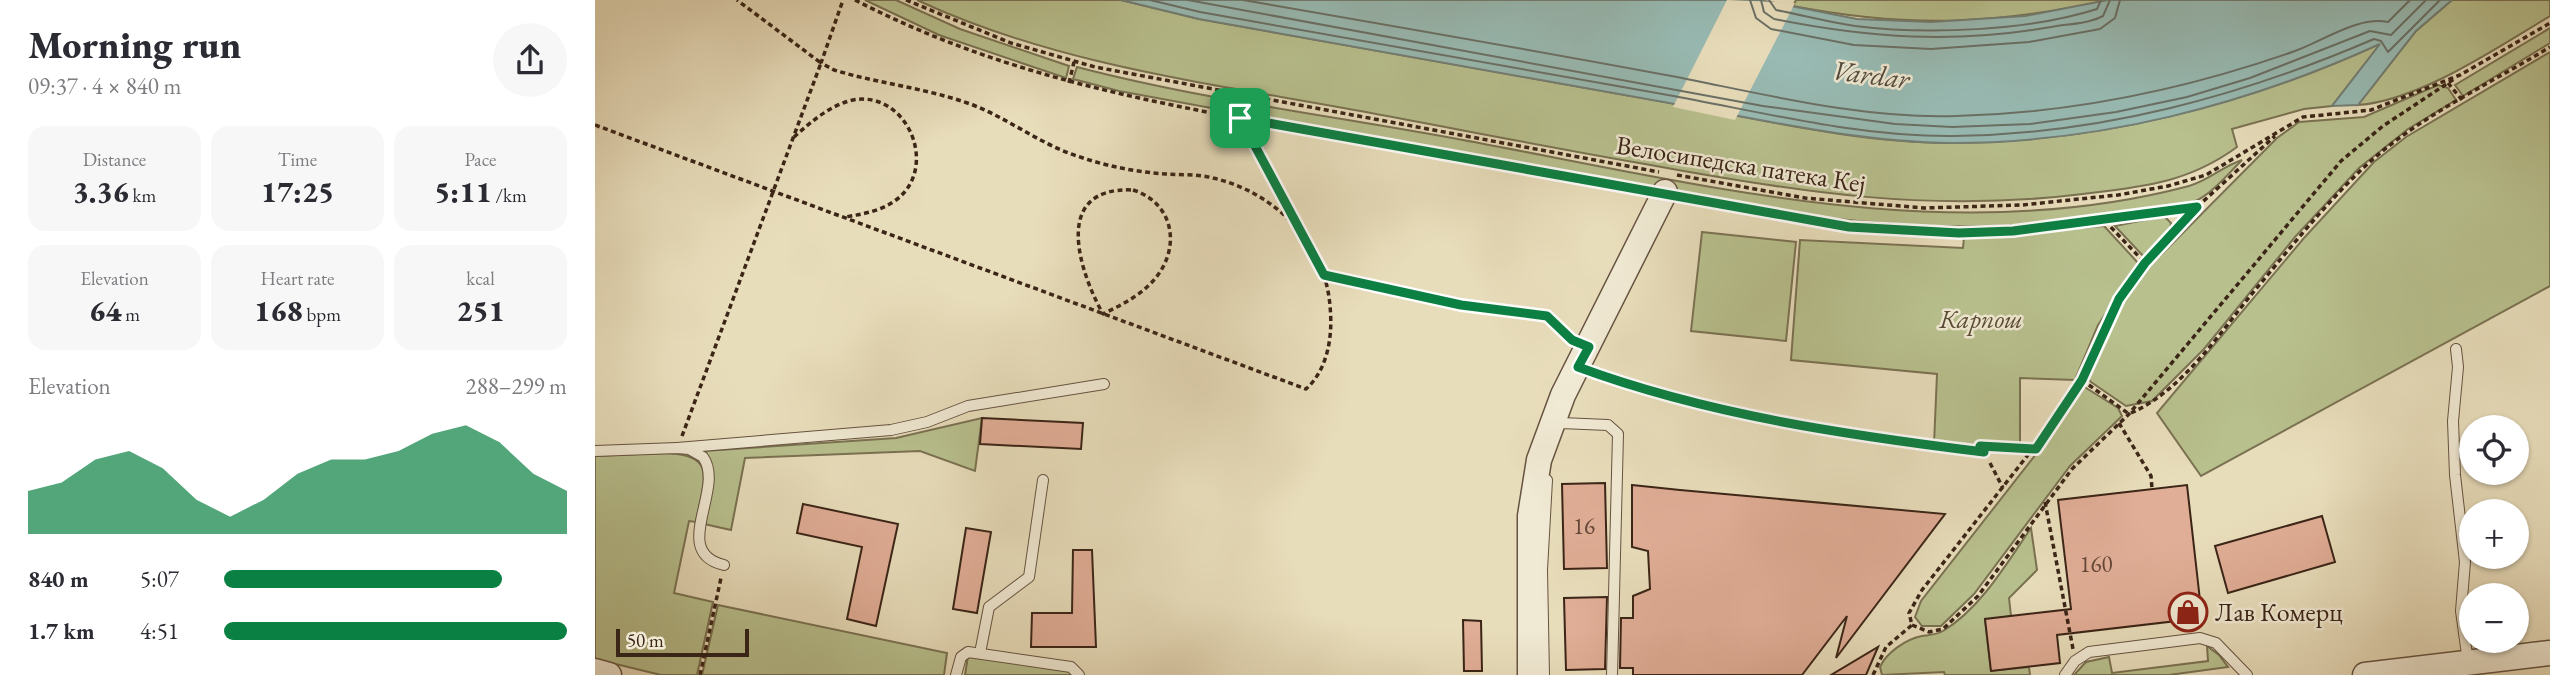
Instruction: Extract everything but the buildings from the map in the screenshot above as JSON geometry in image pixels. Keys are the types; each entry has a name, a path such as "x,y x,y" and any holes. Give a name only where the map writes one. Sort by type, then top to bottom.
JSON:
{"street":[{"path":"1530,675 1530,516 1534,482 1553,419 1664,194"},
{"path":"2365,675 2550,653"},
{"path":"595,671 609,675"}],"lane":[{"path":"2456,348 2458,367 2453,421 2455,475 2465,562 2461,611 2468,663"},
{"path":"1584,357 1654,393 1729,412 1911,443 1984,452"},
{"path":"595,451 677,448 891,430 927,422 968,407 1104,384"},
{"path":"1544,675 1542,570 1548,471 1553,432 1561,424 1608,425 1618,434 1612,675"},
{"path":"677,448 698,453 706,462 708,479 698,541 707,558 724,565"},
{"path":"980,653 989,607 1029,577 1043,480"},
{"path":"2065,675 2075,661 2098,649 2200,638 2216,643 2247,675"},
{"path":"956,675 964,653 1071,667 1079,675"}],"path":[{"path":"737,0 821,63 843,73 916,88 975,106 1082,158 1137,171 1210,177 1230,182 1267,202 1298,228"},
{"path":"677,448 843,0"},
{"path":"855,0 955,46 1069,82 1240,118 1849,227 1915,231 2013,231 2197,207"},
{"name":"Велосипедска патека Кеј","path":"906,0 1011,43 1074,62 1805,198 1898,206 2022,205 2168,186 2206,174 2302,117 2371,110 2460,75 2550,23"},
{"path":"2129,414 2153,403 2204,352 2297,239 2360,171 2405,134 2550,47"},
{"path":"1069,82 1074,62"},
{"path":"2281,131 2197,207 2145,263 2103,328 2082,380 2036,449 1916,599 1909,613 1912,625 1919,630 1936,631 1956,618 1985,587 2045,502 2072,469 2129,414 2341,161 2383,126 2460,75"},
{"path":"2448,83 2462,100"},
{"path":"793,138 830,109 859,100 888,106 910,129 917,160 909,186 887,206 843,217"},
{"path":"595,125 1305,389 1324,365 1330,335 1330,305 1324,275 1240,118"},
{"path":"1133,190 1153,199 1166,215 1171,235 1168,256 1150,285 1103,314 1080,264 1078,231 1085,211 1100,196 1110,191 1133,190"},
{"path":"2105,221 2145,263"},
{"path":"1324,275 1461,305 1547,316 1572,340 1584,357"},
{"path":"2082,380 2129,414"},
{"path":"2119,423 2151,476 2152,489"},
{"path":"2003,488 1980,446 2036,449"},
{"path":"2045,502 2075,661"},
{"path":"700,675 724,565"},
{"path":"1873,675 1886,648 1912,625"}],"green space":[{"path":"865,0 896,0 960,29 1069,66 1066,78 939,35"},
{"path":"917,0 1121,0 1199,19 1805,128 1916,142 2008,141 2063,136 2172,116 2278,85 2381,43 2332,106 2304,109 2232,129 2237,147 2201,169 2182,176 2145,186 2083,194 1971,201 1917,200 1863,197 1755,183 1140,71 1027,42"},
{"path":"1796,0 2108,0 2027,15 1951,21 1874,18 1834,13 1793,6"},
{"path":"2452,0 2550,0 2550,16 2432,83 2406,94 2358,105 2416,31"},
{"path":"2550,28 2550,43 2463,96 2455,85"},
{"path":"2550,52 2550,286 2201,476 2157,413 2304,238 2374,162 2406,137"},
{"path":"1077,67 1221,98 1734,191 1825,204 1916,211 2007,212 2098,204 2189,186 2242,160 2200,199 2166,209 2025,225 1888,224 1747,207 1119,91 1073,79"},
{"path":"2438,85 2448,88 2456,100 2408,129 2359,168 2295,237 2204,349 2152,401 2126,406 2091,382 2087,377 2116,313 2147,269 2277,138 2299,122 2364,117"},
{"path":"2164,216 2171,223 2170,231 2145,258 2115,226"},
{"name":"Карпош","path":"2104,226 2139,264 2098,325 2075,380 2020,378 2020,447 1934,444 1937,374 1791,360 1800,240 1963,248 1964,237"},
{"path":"1702,232 1796,242 1786,341 1691,331"},
{"path":"2083,386 2118,408 2122,416 2070,466 1974,594 1941,626 1922,626 1915,617 1921,601 2040,449"},
{"path":"982,418 975,471 920,451 745,458 731,530 704,524 713,471 703,451 896,438"},
{"path":"658,453 691,457 699,462 703,470 704,480 696,522 689,521 674,593 713,602 697,675 661,675 595,659 595,456"},
{"path":"2031,528 2037,570 2009,598 2011,616 1985,620 1991,671 2029,667 2030,675 1945,675 1944,672 1882,675 1880,667 1897,647 1910,640 1943,631 1969,611 1992,584"},
{"path":"718,605 947,653 944,675 702,675"},
{"path":"2207,646 2219,655 2228,667 2169,675 2074,675 2086,662 2109,657 2112,673 2208,661"},
{"path":"968,656 1070,671 1074,675 965,675"}],"water":[{"name":"Vardar","path":"1121,0 1760,0 1857,19 1931,22 2025,16 2108,0 2452,0 2416,31 2358,105 2332,106 2380,44 2277,85 2171,116 2062,136 1952,143 1915,142 1804,128 1199,19"}],"pier":[{"path":"1727,0 1795,3 1735,120 1673,107"}],"place":[{"name":"Лав Комерц","path":"2188,612"}],"route":[{"path":"1240,118 1663,196 1849,227 1959,233 2013,231 2154,215 2197,207 2145,263 2119,299 2103,328 2071,401 2036,449 1980,446 1984,452 1911,443 1691,404 1578,367 1589,347 1572,340 1561,326 1547,316 1461,305 1324,275 1240,118"}]}
